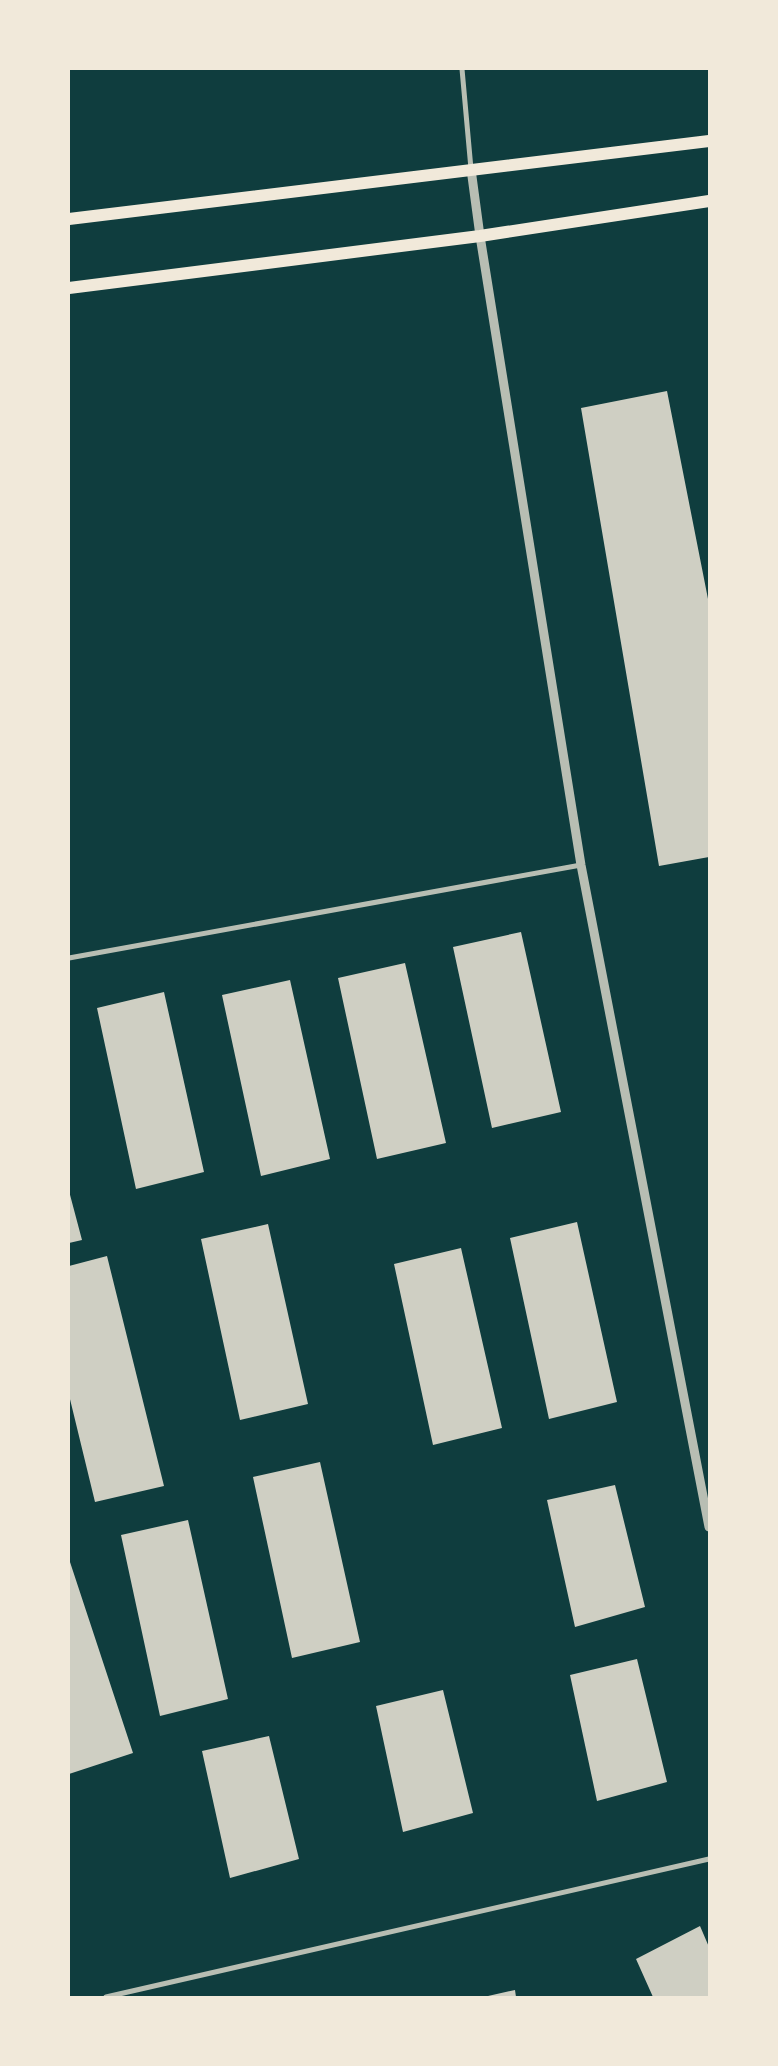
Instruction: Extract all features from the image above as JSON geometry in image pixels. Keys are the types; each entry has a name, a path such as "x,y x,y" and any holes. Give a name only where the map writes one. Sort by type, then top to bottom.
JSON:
{"main road":[{"path":"69,219 708,141"},
{"path":"69,288 480,236 709,201"}],"street":[{"path":"462,69 471,169 480,236 581,865 709,1527"},
{"path":"69,958 581,865"},
{"path":"106,1997 121,1996 709,1859"}],"building":[{"path":"667,391 709,604 709,857 659,866 581,408"},
{"path":"521,932 561,1112 492,1128 453,947"},
{"path":"405,963 446,1143 377,1159 338,978"},
{"path":"290,980 330,1159 261,1176 222,995"},
{"path":"164,992 204,1172 136,1189 97,1008"},
{"path":"69,1191 82,1240 69,1243"},
{"path":"577,1222 617,1402 549,1419 510,1238"},
{"path":"268,1224 308,1404 240,1420 201,1239"},
{"path":"461,1248 502,1428 433,1445 394,1264"},
{"path":"107,1256 164,1486 95,1502 69,1395 69,1266"},
{"path":"320,1462 360,1642 292,1658 253,1477"},
{"path":"615,1485 645,1607 575,1627 547,1500"},
{"path":"188,1520 228,1699 160,1716 121,1535"},
{"path":"69,1559 133,1753 69,1774"},
{"path":"637,1659 667,1782 597,1801 570,1675"},
{"path":"443,1690 473,1813 403,1832 376,1706"},
{"path":"269,1736 299,1859 230,1878 202,1751"},
{"path":"700,1926 709,1947 709,1997 653,1997 636,1959"},
{"path":"515,1990 516,1997 488,1997 488,1996"}]}
